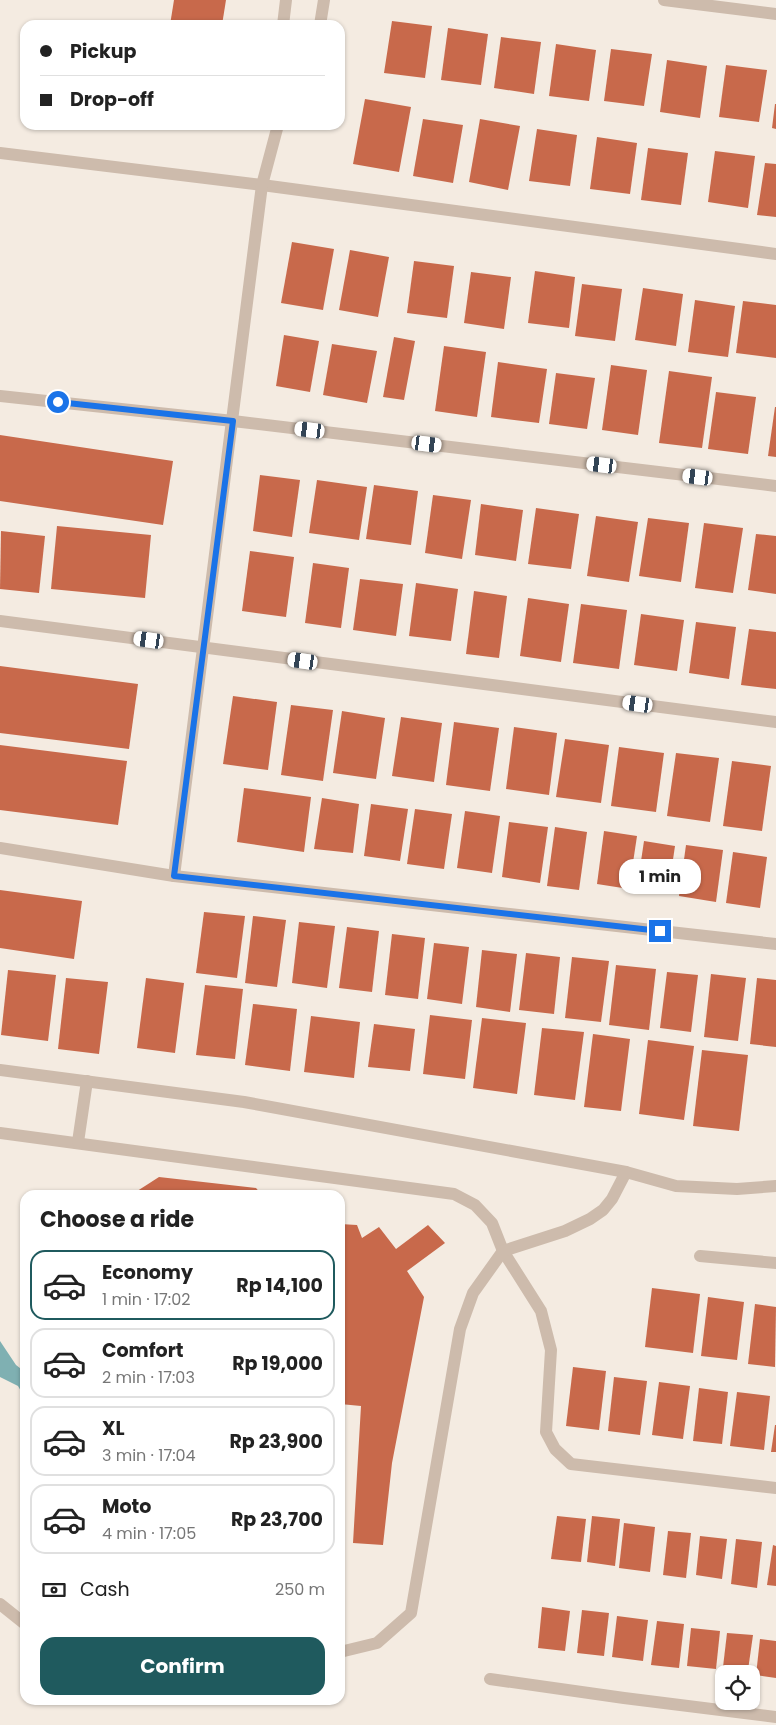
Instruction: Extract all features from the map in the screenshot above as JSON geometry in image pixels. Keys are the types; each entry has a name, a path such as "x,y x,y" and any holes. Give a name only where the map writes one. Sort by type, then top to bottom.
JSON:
{"street":[{"path":"284,20 286,0"},
{"path":"321,20 324,0"},
{"path":"664,0 776,14"},
{"path":"174,876 205,648 262,185 277,130"},
{"path":"0,153 262,185 776,254"},
{"path":"0,396 233,421 776,486"},
{"path":"0,620 776,722"},
{"path":"0,848 174,876 776,944"},
{"path":"0,1070 244,1102 626,1172 676,1186 737,1189 776,1186"},
{"path":"78,1142 87,1081"},
{"path":"0,1133 454,1194 475,1206 492,1223 503,1252 541,1311 551,1350 546,1432 555,1449 570,1464 776,1488"},
{"path":"345,1651 376,1643 411,1613 460,1329 473,1293 503,1252 566,1231 604,1210 626,1172"},
{"path":"700,1256 776,1263"},
{"path":"0,1604 20,1620"},
{"path":"490,1679 776,1717"}],"water":[{"path":"0,1341 20,1368 20,1389 18,1386 0,1377"}],"building":[{"path":"174,0 226,0 223,20 171,20"},
{"path":"392,21 432,26 425,78 384,73"},
{"path":"448,28 488,34 481,85 441,80"},
{"path":"501,37 541,42 534,94 494,88"},
{"path":"556,44 596,50 589,101 549,96"},
{"path":"611,49 652,54 644,106 604,101"},
{"path":"667,60 707,66 700,118 660,112"},
{"path":"726,65 767,70 759,122 719,117"},
{"path":"365,99 411,107 399,172 353,164"},
{"path":"776,104 776,129 772,128"},
{"path":"423,119 463,125 453,183 413,176"},
{"path":"480,119 520,126 508,190 469,182"},
{"path":"537,129 577,135 570,186 529,181"},
{"path":"597,137 637,143 630,194 590,189"},
{"path":"648,148 688,153 681,205 641,200"},
{"path":"715,151 755,156 748,208 708,202"},
{"path":"765,163 776,164 776,217 757,215"},
{"path":"292,242 334,249 323,310 281,303"},
{"path":"350,250 389,257 378,317 339,310"},
{"path":"414,261 454,266 447,318 407,313"},
{"path":"535,271 575,277 569,328 528,323"},
{"path":"471,272 511,277 504,329 464,323"},
{"path":"582,284 622,289 615,341 575,336"},
{"path":"643,288 683,294 676,346 635,340"},
{"path":"695,300 735,306 728,357 688,352"},
{"path":"743,301 776,305 776,358 736,353"},
{"path":"284,335 319,341 310,392 276,386"},
{"path":"394,337 415,341 404,400 383,397"},
{"path":"332,344 377,351 367,403 323,395"},
{"path":"444,346 486,352 477,417 435,411"},
{"path":"498,362 547,369 539,423 491,417"},
{"path":"611,365 647,370 638,435 602,430"},
{"path":"669,371 712,377 702,448 659,443"},
{"path":"556,373 595,378 587,429 549,424"},
{"path":"716,392 756,397 748,454 708,449"},
{"path":"776,407 776,457 768,456"},
{"path":"0,435 173,461 163,525 0,501"},
{"path":"260,475 300,480 292,537 253,531"},
{"path":"317,480 367,487 359,540 309,533"},
{"path":"374,485 418,491 411,545 366,539"},
{"path":"433,495 471,500 462,559 425,553"},
{"path":"481,504 523,510 516,561 475,555"},
{"path":"536,508 579,514 571,569 528,564"},
{"path":"596,516 638,522 629,582 587,576"},
{"path":"648,518 689,523 681,582 639,576"},
{"path":"704,523 743,528 733,593 695,588"},
{"path":"57,526 151,535 145,598 51,589"},
{"path":"1,531 45,536 39,593 0,589"},
{"path":"756,534 776,536 776,594 748,590"},
{"path":"250,551 294,557 286,617 242,611"},
{"path":"313,563 349,568 341,628 305,623"},
{"path":"360,579 403,584 396,636 353,630"},
{"path":"416,583 458,589 451,641 409,636"},
{"path":"474,591 507,596 499,658 466,654"},
{"path":"528,598 569,604 561,662 520,656"},
{"path":"581,604 627,610 619,669 573,663"},
{"path":"641,614 684,620 677,671 634,665"},
{"path":"696,622 736,627 729,679 689,673"},
{"path":"749,629 776,632 776,689 741,685"},
{"path":"0,666 138,684 129,749 0,733"},
{"path":"233,696 277,702 268,770 223,764"},
{"path":"291,705 333,710 323,781 281,775"},
{"path":"342,711 385,718 376,779 333,773"},
{"path":"401,717 442,723 434,782 392,776"},
{"path":"454,722 499,728 490,791 446,785"},
{"path":"514,727 557,733 549,795 506,789"},
{"path":"565,739 609,745 601,803 556,797"},
{"path":"0,745 127,761 118,825 0,810"},
{"path":"619,747 664,753 656,812 611,806"},
{"path":"676,753 719,758 710,822 667,816"},
{"path":"732,761 771,766 762,831 723,826"},
{"path":"244,788 311,797 304,852 237,842"},
{"path":"322,798 359,804 353,853 314,849"},
{"path":"371,804 408,809 400,861 364,856"},
{"path":"415,809 452,814 444,869 407,864"},
{"path":"465,811 500,816 492,873 457,868"},
{"path":"509,822 548,827 540,883 502,877"},
{"path":"555,827 587,832 579,890 547,886"},
{"path":"604,831 637,836 629,889 597,884"},
{"path":"644,841 675,846 668,893 637,888"},
{"path":"686,845 723,850 716,902 679,896"},
{"path":"733,852 767,857 760,908 726,903"},
{"path":"0,890 82,901 74,959 0,948"},
{"path":"204,912 245,916 237,978 196,973"},
{"path":"253,916 286,920 277,987 245,983"},
{"path":"299,922 335,926 327,988 292,983"},
{"path":"347,927 379,931 372,992 339,988"},
{"path":"392,934 425,938 418,999 385,995"},
{"path":"434,943 469,947 462,1004 427,999"},
{"path":"482,950 517,954 510,1012 476,1007"},
{"path":"526,953 560,957 554,1014 519,1010"},
{"path":"572,957 609,961 601,1022 565,1018"},
{"path":"616,965 656,969 649,1030 609,1025"},
{"path":"8,970 56,975 48,1041 1,1035"},
{"path":"667,972 698,975 691,1032 660,1028"},
{"path":"711,974 746,978 738,1041 704,1037"},
{"path":"66,978 108,982 99,1054 58,1049"},
{"path":"146,978 184,983 175,1053 137,1048"},
{"path":"757,978 776,980 776,1047 750,1044"},
{"path":"205,985 243,989 235,1059 196,1055"},
{"path":"253,1004 297,1009 290,1071 245,1065"},
{"path":"430,1015 472,1020 465,1079 423,1074"},
{"path":"311,1016 360,1022 354,1078 304,1072"},
{"path":"482,1018 526,1023 517,1094 473,1088"},
{"path":"374,1024 415,1029 410,1071 368,1067"},
{"path":"542,1028 584,1032 575,1100 534,1095"},
{"path":"593,1034 630,1039 621,1111 584,1107"},
{"path":"648,1040 694,1046 684,1120 639,1114"},
{"path":"702,1050 748,1055 739,1131 693,1126"},
{"path":"159,1177 256,1188 258,1190 139,1190"},
{"path":"345,1224 357,1225 362,1238 379,1227 396,1249 428,1225 445,1243 407,1271 424,1297 392,1463 383,1545 353,1543 361,1406 345,1404"},
{"path":"652,1288 700,1294 693,1353 645,1347"},
{"path":"708,1297 744,1302 737,1360 701,1356"},
{"path":"755,1304 776,1307 775,1367 748,1364"},
{"path":"573,1367 606,1371 599,1430 566,1426"},
{"path":"614,1377 647,1381 640,1435 608,1431"},
{"path":"659,1382 690,1386 683,1439 652,1435"},
{"path":"699,1388 728,1392 722,1444 693,1441"},
{"path":"737,1392 770,1396 764,1450 730,1446"},
{"path":"775,1425 776,1452 771,1452"},
{"path":"557,1516 586,1519 581,1562 551,1559"},
{"path":"592,1516 620,1519 615,1566 587,1562"},
{"path":"624,1523 655,1527 650,1572 619,1568"},
{"path":"668,1531 691,1533 686,1578 663,1575"},
{"path":"700,1536 727,1539 722,1579 696,1575"},
{"path":"736,1539 762,1542 757,1588 731,1584"},
{"path":"773,1545 776,1546 776,1586 767,1585"},
{"path":"542,1607 570,1611 565,1651 538,1648"},
{"path":"582,1610 609,1613 604,1656 577,1653"},
{"path":"617,1616 648,1620 643,1661 612,1657"},
{"path":"657,1621 684,1624 679,1668 651,1665"},
{"path":"691,1628 720,1631 715,1669 687,1666"},
{"path":"727,1633 753,1635 749,1665 723,1665"},
{"path":"760,1639 776,1641 776,1678 760,1676 760,1665 757,1665"}],"route":[{"path":"58,402 233,421 174,876 660,931"}]}
